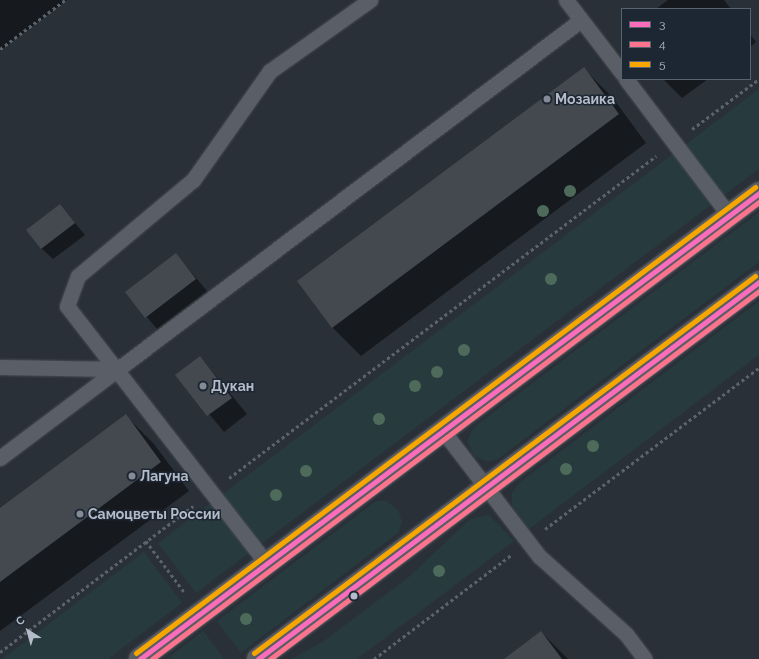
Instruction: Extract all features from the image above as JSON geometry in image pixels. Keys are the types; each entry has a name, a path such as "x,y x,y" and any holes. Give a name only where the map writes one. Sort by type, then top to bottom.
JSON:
{"street":[{"path":"140,659 759,193"},
{"path":"258,659 759,282"}],"lane":[{"path":"267,564 118,369 67,306 78,276 193,180 270,70 370,0"},
{"path":"566,0 621,72"},
{"path":"0,458 581,20"},
{"path":"627,80 729,215"},
{"path":"0,367 118,369"},
{"path":"443,431 527,543 626,634 645,659"}],"path":[{"path":"0,49 65,0"},
{"path":"0,652 759,79"},
{"path":"374,659 759,368"},
{"path":"146,541 189,598"}],"green space":[{"path":"759,89 759,169 196,593 158,543"},
{"path":"759,212 759,262 498,459 488,462 474,456 467,441 474,427"},
{"path":"759,301 759,355 529,529 512,506 512,493 520,482"},
{"path":"376,501 387,501 399,512 402,522 399,532 241,653 217,621"},
{"path":"489,515 514,541 357,659 291,659 324,641 410,576 470,519"},
{"path":"144,552 182,603 108,659 2,659"},
{"path":"203,631 224,659 166,659"}],"building":[{"path":"584,67 619,114 332,328 297,281"},
{"path":"60,204 75,223 41,249 26,230"},
{"path":"176,253 196,279 145,318 125,292"},
{"name":"Дукан","path":"200,356 232,398 207,416 175,375"},
{"path":"126,414 161,462 0,582 0,508"},
{"path":"541,631 562,659 504,659"}],"transit line":[{"name":"5","path":"136,653 755,187"},
{"name":"3","path":"140,659 759,193"},
{"name":"4","path":"152,659 759,202"},
{"name":"5","path":"254,653 755,276"},
{"name":"3","path":"258,659 759,282"},
{"name":"4","path":"270,659 759,291"}],"place":[{"name":"Мозаика","path":"547,99"},
{"name":"Дукан","path":"203,386"},
{"name":"Лагуна","path":"132,476"},
{"name":"Самоцветы России","path":"80,514"}]}
